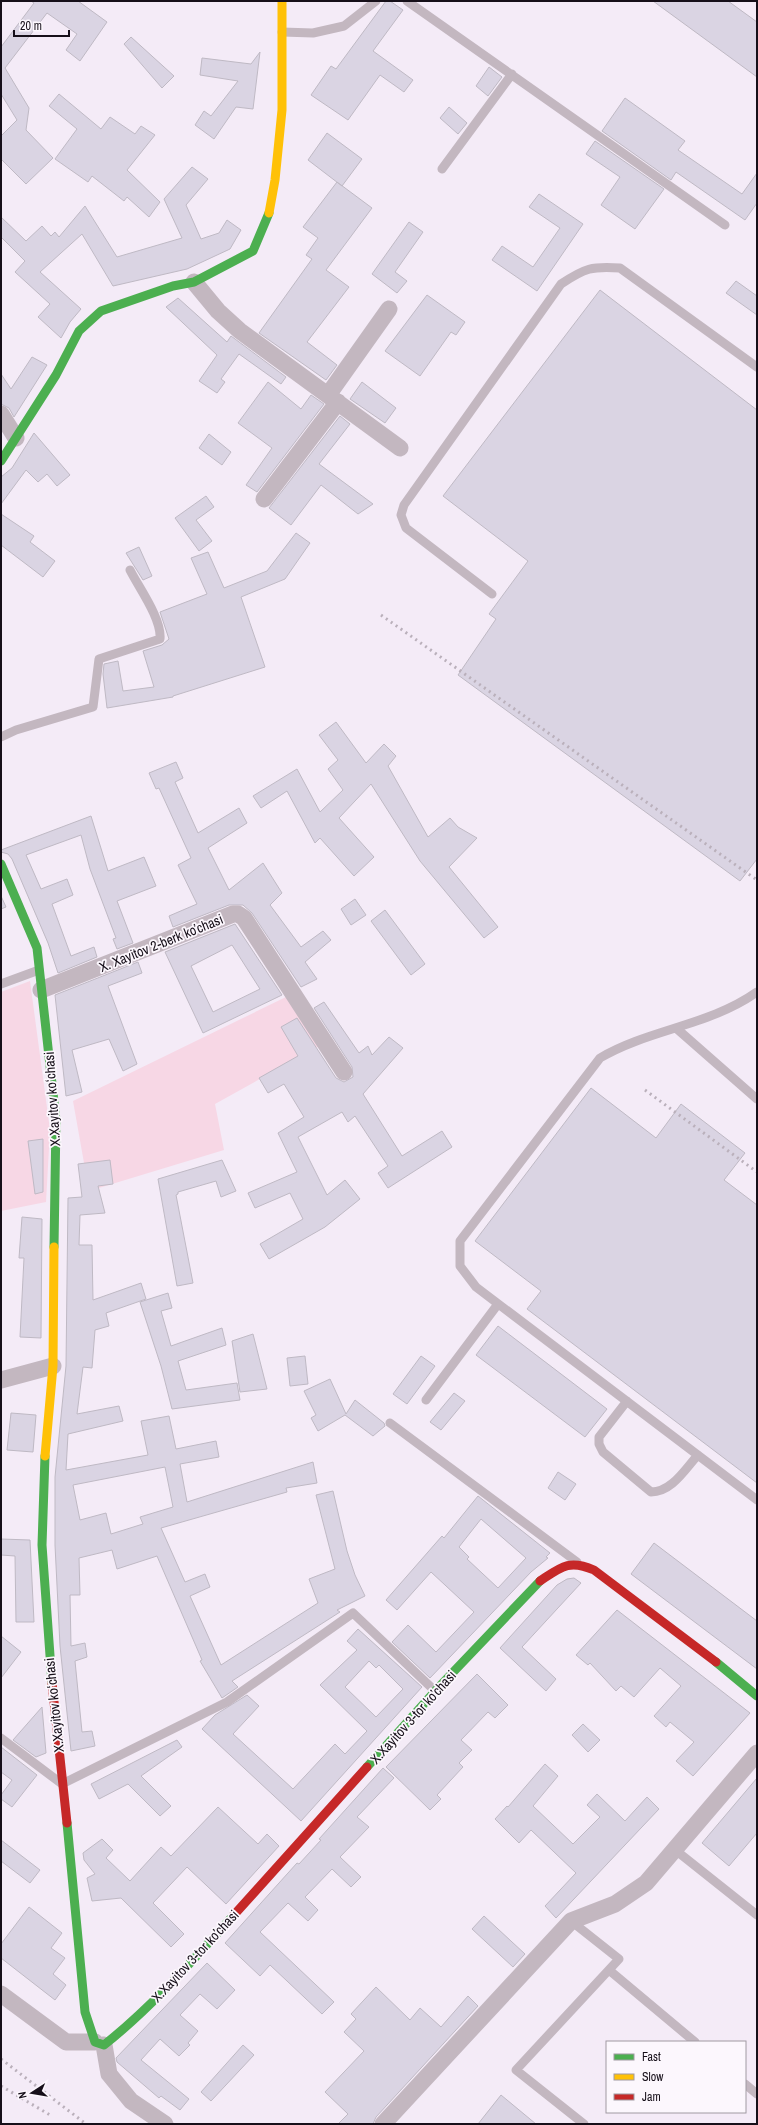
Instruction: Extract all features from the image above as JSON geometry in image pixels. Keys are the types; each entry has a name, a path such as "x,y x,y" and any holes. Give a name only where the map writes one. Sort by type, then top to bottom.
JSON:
{"street":[{"path":"1,461 56,375 79,331 101,311 173,286 194,282 253,251 268,218 275,180 282,110 282,1"},
{"path":"194,282 218,311 240,331 400,448"},
{"path":"264,499 333,399 389,309"},
{"path":"1,414 16,438"},
{"name":"X.Xayitov koʻchasi","path":"1,864 37,948 41,970 41,990 56,1120 53,1366 43,1476 42,1545 48,1647 62,1784 69,1834 85,2012 99,2044"},
{"name":"X. Xayitov 2-berk koʼchasi","path":"41,990 233,914 238,914 244,918 344,1072"},
{"path":"1,1380 53,1366"},
{"path":"580,1564 594,1570 622,1589 696,1645 757,1696"},
{"name":"X.Xayitov 3-tor koʼchasi","path":"99,2044 127,2027 175,1980 435,1691 540,1581 562,1567 580,1564"},
{"path":"382,2124 571,1921 615,1904 646,1883 674,1848 757,1753"},
{"path":"1,1994 66,2042 99,2044 109,2074 131,2101 166,2124"}],"lane":[{"path":"282,32 313,33 344,26 376,1"},
{"path":"407,1 725,225"},
{"path":"442,169 512,74"},
{"path":"492,594 406,528 401,515 404,504 562,284 579,272 596,267 620,268 757,368"},
{"path":"1,738 16,730 93,706 99,659 160,639 161,630 130,570"},
{"path":"1,984 41,970"},
{"path":"757,992 739,1005 705,1019 618,1047 600,1058 460,1241 460,1266 476,1287 757,1500"},
{"path":"676,1028 757,1099"},
{"path":"426,1400 498,1304"},
{"path":"627,1401 599,1437 599,1444 603,1452 651,1492 659,1492 667,1489 698,1455"},
{"path":"390,1423 580,1564"},
{"path":"1,1738 62,1784 227,1702 353,1613 435,1691"},
{"path":"674,1848 757,1915"},
{"path":"571,1921 619,1959 516,2070 584,2124"},
{"path":"609,1970 694,2041"},
{"path":"746,2085 757,2094"}],"shaded area":[{"path":"30,981 50,1130 46,1202 1,1211 1,992"},
{"path":"286,997 321,1045 215,1104 224,1150 89,1191 73,1101"}],"building":[{"path":"31,1 78,1 107,22 80,61 66,50 77,34 47,13 5,68 29,108 26,130 53,158 26,184 1,159 1,136 17,120 1,94 1,47 34,3"},
{"path":"386,1 390,1 403,10 373,51 413,80 404,92 380,75 348,120 311,95 331,66 336,69"},
{"path":"653,1 728,1 757,22 757,77"},
{"path":"131,37 174,76 162,88 124,44"},
{"path":"260,52 253,109 236,107 214,139 195,125 204,111 211,116 238,81 200,75 202,58 251,64"},
{"path":"489,67 502,77 488,96 476,86"},
{"path":"59,94 101,129 110,117 135,134 141,126 155,135 127,170 160,202 149,217 127,197 124,201 92,176 88,182 55,159 77,129 49,106"},
{"path":"625,98 685,141 678,150 742,194 757,173 757,203 745,220 676,172 671,180 602,131"},
{"path":"449,107 467,123 458,134 440,118"},
{"path":"327,133 362,159 342,186 308,160"},
{"path":"595,141 664,189 635,229 601,205 620,177 586,154"},
{"path":"192,167 208,179 186,205 201,239 219,233 227,220 241,230 230,249 187,269 113,286 82,234 40,272 81,309 70,322 61,338 38,317 50,304 15,272 25,261 1,237 1,217 26,241 42,226 51,236 55,232 59,237 85,206 117,257 182,238 164,199"},
{"path":"337,182 372,208 326,270 349,287 307,342 337,365 326,380 259,333 312,259 306,255 318,238 303,227"},
{"path":"539,194 583,224 537,291 492,260 502,246 533,267 560,228 529,207"},
{"path":"409,222 423,232 395,272 407,281 397,293 372,274"},
{"path":"736,281 757,296 757,315 726,293"},
{"path":"600,290 757,410 757,859 740,881 458,675 496,619 489,614 528,561 443,496"},
{"path":"427,295 465,322 456,335 451,332 420,376 385,351"},
{"path":"178,298 227,342 231,336 286,377 281,384 239,354 221,379 225,382 217,393 199,381 217,355 166,307"},
{"path":"32,357 47,365 14,417 9,408 1,404 1,374 11,389"},
{"path":"268,382 301,409 311,395 324,404 257,492 246,485 272,448 238,423"},
{"path":"362,382 396,408 385,423 350,399"},
{"path":"340,416 350,424 319,464 373,504 358,514 321,485 291,525 269,508"},
{"path":"34,433 70,475 57,486 47,474 38,482 26,470 1,504 1,477 12,468"},
{"path":"209,434 231,452 222,465 199,448"},
{"path":"206,496 214,507 196,520 212,541 199,551 175,518"},
{"path":"1,514 34,536 30,542 55,561 43,577 1,545"},
{"path":"296,533 310,543 285,579 241,597 265,667 173,697 107,708 103,674 104,664 118,661 123,691 154,687 143,651 162,645 169,639 160,612 207,594 191,558 208,552 224,588 267,571"},
{"path":"139,547 152,576 143,580 126,553"},
{"path":"336,722 366,763 384,744 396,756 388,766 428,837 450,818 458,827 477,838 449,867 498,927 484,938 420,861 371,784 339,818 374,857 354,876 320,838 315,843 287,791 261,808 253,796 297,769 320,812 343,790 328,769 338,760 319,735"},
{"path":"176,762 183,778 175,782 198,833 239,808 247,823 208,848 229,890 263,863 282,893 270,905 301,947 323,931 331,940 305,962 317,979 301,987 252,913 243,905 229,905 173,927 169,916 197,904 178,865 191,858 159,788 156,789 149,773"},
{"path":"91,816 108,871 144,857 156,886 117,901 133,943 117,949 113,939 116,938 90,869 81,835 26,855 41,889 67,879 73,895 52,904 71,956 94,947 97,957 58,973 48,943 12,859 8,854 1,852 1,850"},
{"path":"1,896 6,907 1,909"},
{"path":"355,899 366,915 351,925 341,909"},
{"path":"385,910 425,964 411,975 371,921"},
{"path":"235,924 282,995 203,1033 165,952","holes":["232,945 260,989 213,1012 191,966"]},
{"path":"138,962 142,973 108,986 137,1064 123,1071 109,1039 72,1050 82,1092 66,1096 55,995"},
{"path":"324,1002 359,1053 368,1046 372,1055 389,1037 403,1048 363,1094 402,1156 442,1131 452,1147 388,1188 378,1173 388,1166 355,1116 348,1122 342,1112 298,1137 327,1195 345,1180 360,1199 325,1227 269,1259 260,1244 303,1219 290,1193 255,1208 248,1193 297,1172 278,1133 304,1117 284,1084 268,1093 259,1078 298,1056 281,1027 297,1018 336,1078 344,1082 353,1077 352,1067 314,1008"},
{"path":"591,1088 656,1138 681,1104 745,1153 724,1180 757,1205 757,1483 527,1309 541,1291 475,1241"},
{"path":"43,1139 43,1192 35,1194 28,1141"},
{"path":"110,1160 113,1184 98,1186 105,1213 80,1215 79,1245 92,1245 93,1300 141,1283 146,1299 106,1313 109,1326 95,1330 92,1368 83,1367 77,1414 119,1406 123,1421 68,1434 66,1470 148,1455 141,1421 169,1416 176,1449 216,1441 219,1457 180,1464 187,1502 313,1462 317,1483 286,1488 287,1492 161,1528 185,1582 205,1574 210,1587 190,1596 221,1665 318,1603 309,1579 335,1569 316,1495 333,1491 347,1551 355,1575 365,1596 337,1610 340,1612 232,1681 238,1687 222,1698 200,1661 202,1660 157,1556 117,1569 112,1550 79,1558 80,1595 70,1595 71,1646 85,1643 87,1657 75,1661 82,1732 92,1731 95,1746 71,1751 60,1646 55,1545 55,1477 66,1366 68,1198 82,1197 78,1164","holes":["165,1467 173,1507 140,1517 143,1524 111,1534 106,1513 80,1520 73,1485"]},
{"path":"222,1160 236,1191 221,1197 216,1181 178,1192 176,1195 193,1283 177,1286 158,1179"},
{"path":"22,1217 42,1219 41,1338 20,1337 24,1258 19,1258"},
{"path":"168,1293 172,1308 161,1311 171,1346 222,1328 226,1345 178,1361 186,1390 237,1383 240,1400 172,1409 161,1366 140,1302"},
{"path":"498,1326 607,1409 585,1437 476,1355"},
{"path":"253,1334 267,1389 240,1392 232,1341"},
{"path":"305,1356 308,1384 290,1386 287,1358"},
{"path":"421,1356 435,1366 407,1404 393,1394"},
{"path":"330,1379 346,1414 355,1400 384,1423 385,1426 373,1436 345,1415 318,1431 311,1418 316,1415 304,1391"},
{"path":"454,1393 465,1401 441,1430 430,1422"},
{"path":"11,1413 36,1415 33,1452 7,1450"},
{"path":"558,1472 576,1484 565,1500 548,1488"},
{"path":"478,1496 550,1553 546,1557 548,1558 531,1572 430,1678 392,1642 408,1625 436,1652 474,1612 431,1572 397,1610 386,1600 442,1536 444,1538","holes":["481,1519 526,1558 498,1588 467,1559 469,1557 459,1547"]},
{"path":"1,1539 30,1540 34,1622 16,1622 15,1556 1,1555"},
{"path":"654,1543 757,1621 757,1669 631,1574"},
{"path":"574,1578 581,1583 522,1647 556,1679 546,1691 500,1648 557,1585 567,1579"},
{"path":"617,1610 750,1713 693,1776 676,1761 694,1742 670,1722 666,1727 654,1716 681,1686 660,1668 634,1697 621,1686 616,1691 590,1663 588,1665 576,1655"},
{"path":"358,1629 422,1687 301,1821 202,1729 215,1715 247,1695 259,1706 233,1734 293,1789 335,1744 345,1754 367,1731 320,1685 357,1650 347,1641","holes":["369,1661 376,1668 379,1665 403,1689 376,1717 345,1687"]},
{"path":"1,1636 21,1652 1,1678"},
{"path":"477,1674 508,1705 495,1718 488,1712 461,1740 472,1750 459,1763 463,1767 437,1795 441,1799 430,1810 386,1767"},
{"path":"42,1707 46,1753 36,1757 13,1740"},
{"path":"583,1724 600,1740 588,1752 572,1735"},
{"path":"177,1740 182,1747 141,1776 171,1806 160,1816 128,1784 99,1799 91,1784"},
{"path":"1,1747 37,1775 12,1807 1,1799 1,1795 12,1780 1,1772"},
{"path":"545,1764 558,1776 533,1806 573,1844 600,1817 587,1805 597,1794 625,1821 647,1797 659,1809 556,1918 545,1906 576,1873 531,1830 519,1843 495,1819 507,1806 508,1807"},
{"path":"383,1768 394,1778 357,1817 369,1827 340,1857 361,1877 351,1887 332,1869 305,1897 318,1910 308,1921 288,1903 260,1932 334,2002 322,2014 270,1965 260,1976 225,1943 297,1863 299,1864 321,1840 319,1839"},
{"path":"757,1778 757,1833 729,1866 702,1843"},
{"path":"218,1807 258,1844 267,1834 279,1846 226,1904 187,1867 153,1903 184,1934 171,1947 121,1898 92,1901 87,1878 95,1874 84,1860 83,1853 102,1839 113,1850 106,1858 130,1881 161,1847 171,1856"},
{"path":"1,1840 40,1870 30,1883 1,1861"},
{"path":"29,1907 62,1933 51,1948 65,1958 53,1974 66,1985 55,2000 1,1958 1,1944"},
{"path":"484,1916 525,1954 513,1967 472,1929"},
{"path":"207,1963 235,1990 217,2009 200,1994 180,2015 198,2031 188,2043 190,2045 179,2056 160,2039 141,2060 189,2099 180,2110 161,2096 159,2098 117,2062 116,2058"},
{"path":"376,1987 410,2020 420,2008 441,2027 468,1996 478,2006 376,2117 373,2124 338,2124 348,2114 325,2092 364,2051 344,2032 356,2019 351,2014"},
{"path":"243,2045 254,2055 211,2101 201,2092"},
{"path":"501,2095 536,2124 478,2124"}],"railway":[{"path":"381,615 757,880"},
{"path":"645,1090 757,1172"},
{"path":"1,2059 86,2124"},
{"path":"1,2086 50,2115"}],"traffic: fast":[{"path":"1,461 56,375 79,331 101,311 173,286 194,282 253,251 269,213"},
{"path":"1,864 37,948 56,1120 54,1247"},
{"path":"45,1456 42,1545 52,1683"},
{"path":"367,1767 438,1688 540,1581"},
{"path":"716,1662 757,1696"},
{"path":"67,1823 85,2012 95,2042 104,2045 139,2015 233,1916"}],"traffic: slow":[{"path":"269,213 275,180 282,110 282,1"},
{"path":"45,1456 53,1366 54,1247"}],"traffic: jam":[{"path":"540,1581 560,1568 566,1566 578,1565 594,1570 716,1662"},
{"path":"52,1683 67,1823"},
{"path":"233,1916 367,1767"}]}
